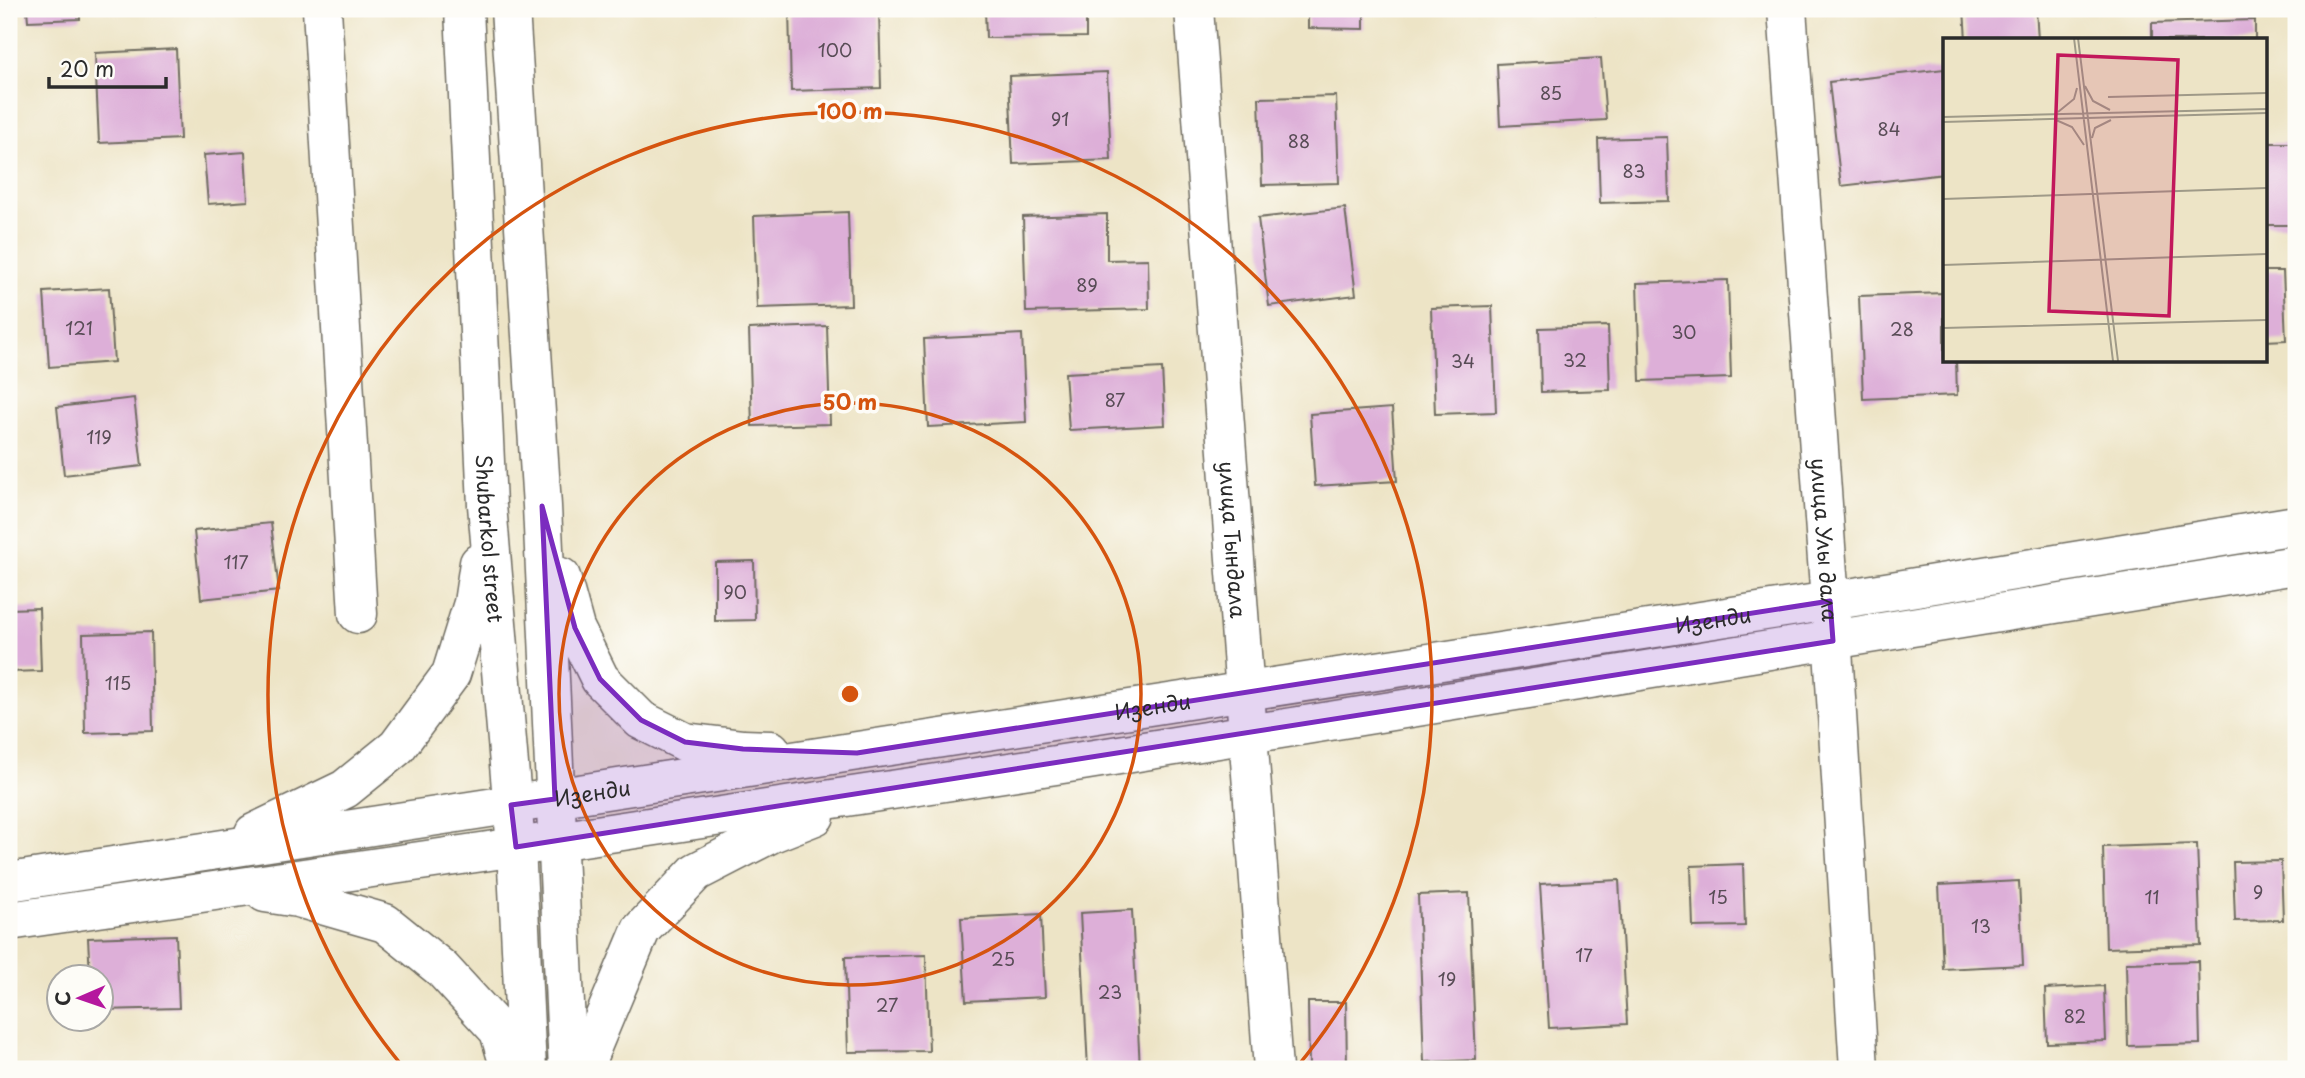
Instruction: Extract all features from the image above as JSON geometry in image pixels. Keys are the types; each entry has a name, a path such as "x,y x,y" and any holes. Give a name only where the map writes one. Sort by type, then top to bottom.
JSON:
{"street":[{"path":"322,9 358,614"},
{"name":"Shubarkol street","path":"464,9 487,505 516,847 527,1069"},
{"path":"510,9 542,506 568,1069"},
{"name":"улица Тындала","path":"1194,9 1273,1069"},
{"name":"улица Улы дала","path":"1787,9 1833,641 1859,1069"},
{"path":"217,851 345,789 397,747 451,674 473,603 487,505"},
{"path":"542,506 575,628 600,680 641,720 685,742 743,749 857,752"},
{"name":"Изенди","path":"9,882 1830,601 2296,525"},
{"name":"Изенди","path":"9,921 557,841 1248,735 2296,565"},
{"path":"586,1069 589,1054 641,930 696,872 772,833 883,790"},
{"path":"232,888 299,898 385,923 442,969 499,1031 510,1069"}],"highlighted area":[{"path":"542,506 575,628 600,679 641,720 685,742 743,749 857,753 1830,601 1833,641 516,847 511,805 555,799"}],"building":[{"path":"27,9 80,9 80,19 28,21"},
{"path":"789,9 879,9 881,88 791,91"},
{"path":"985,9 1086,9 1086,37 986,38"},
{"path":"1308,9 1364,9 1364,29 1308,28"},
{"path":"1596,9 1665,9 1665,13 1596,15"},
{"path":"1964,9 2036,9 2038,38 1966,38"},
{"path":"2255,20 2255,38 2152,38 2152,23"},
{"path":"176,49 180,139 99,143 95,53"},
{"path":"1601,58 1606,120 1500,126 1497,64"},
{"path":"1943,69 1943,174 1841,186 1829,82"},
{"path":"1107,72 1111,160 1013,164 1009,76"},
{"path":"1336,96 1339,183 1262,185 1259,98"},
{"path":"1667,137 1669,201 1600,203 1598,139"},
{"path":"2266,143 2293,143 2294,225 2266,225"},
{"path":"245,152 248,201 208,204 204,155"},
{"path":"1345,208 1356,295 1269,306 1258,218"},
{"path":"848,212 851,305 757,308 754,216"},
{"path":"1107,214 1107,260 1148,259 1149,309 1026,312 1023,217"},
{"path":"2266,271 2283,271 2286,340 2266,341"},
{"path":"1728,280 1731,378 1640,381 1637,283"},
{"path":"109,288 114,362 49,367 44,292"},
{"path":"1943,293 1943,362 1956,362 1957,395 1863,399 1859,296"},
{"path":"1492,306 1496,412 1435,414 1431,308"},
{"path":"827,326 830,424 752,426 749,329"},
{"path":"1608,326 1610,390 1541,392 1539,328"},
{"path":"1022,334 1026,422 928,427 924,339"},
{"path":"1162,368 1165,425 1069,430 1065,373"},
{"path":"134,398 142,466 64,475 57,407"},
{"path":"1392,408 1397,481 1315,486 1310,414"},
{"path":"271,523 279,591 201,599 194,531"},
{"path":"754,561 755,620 715,621 715,562"},
{"path":"39,608 41,671 9,672 9,609"},
{"path":"151,632 153,731 85,733 83,634"},
{"path":"2197,844 2201,945 2106,948 2103,847"},
{"path":"2281,861 2283,920 2235,921 2233,862"},
{"path":"1743,864 1745,926 1693,927 1691,866"},
{"path":"1619,880 1627,1024 1549,1028 1540,884"},
{"path":"2019,881 2023,965 1943,969 1939,885"},
{"path":"1469,893 1476,1060 1424,1062 1418,895"},
{"path":"1132,910 1140,1069 1088,1069 1080,913"},
{"path":"1041,914 1045,997 966,1001 961,918"},
{"path":"176,935 179,1008 116,1010 116,962 89,962 88,938"},
{"path":"926,955 929,1051 848,1052 845,957"},
{"path":"2198,961 2200,1044 2128,1046 2126,963"},
{"path":"2104,986 2106,1041 2047,1043 2045,989"},
{"path":"1308,1002 1346,1002 1347,1069 1309,1069"}]}
